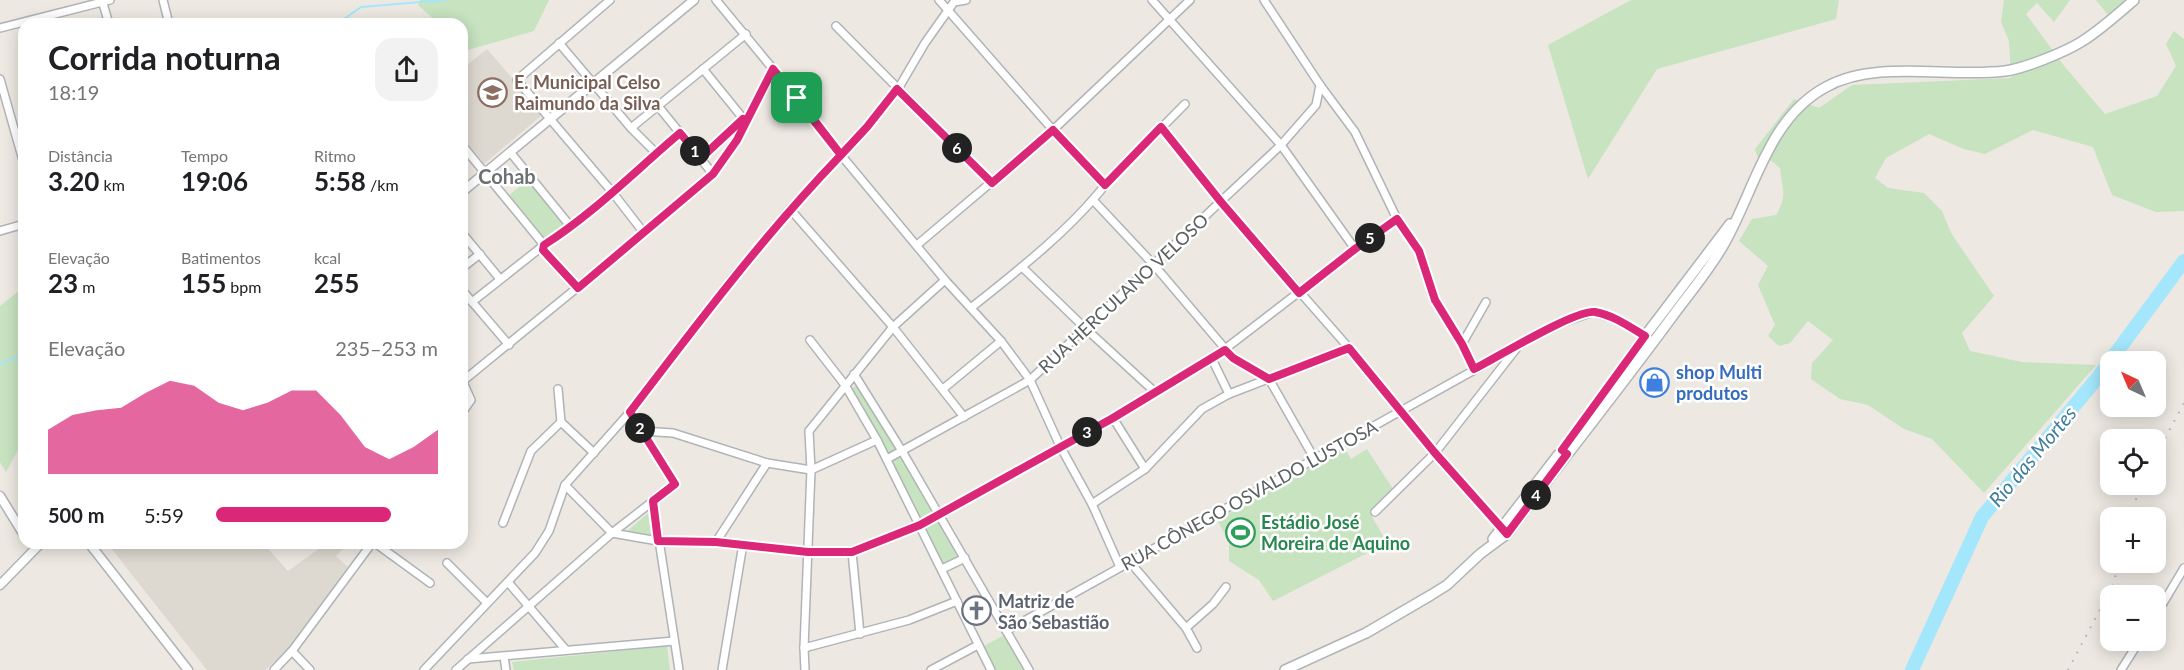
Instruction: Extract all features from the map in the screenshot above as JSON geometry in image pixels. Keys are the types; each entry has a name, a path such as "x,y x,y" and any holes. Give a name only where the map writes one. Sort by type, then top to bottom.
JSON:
{"main road":[{"path":"1284,670 1366,633 1447,585 1504,532 1654,342 1724,244 1756,174 1785,122 1804,101 1850,76 1880,72 2008,71 2080,43 2134,0"},
{"path":"1565,452 1645,336 1740,212"}],"street":[{"path":"163,0 168,18"},
{"path":"610,0 517,80 644,233"},
{"path":"468,187 694,0"},
{"path":"716,0 945,280 1001,341 1030,380 1060,446 1092,504 1120,567"},
{"path":"939,0 1053,130 1105,185"},
{"path":"948,10 951,0"},
{"path":"424,670 535,553 549,531 565,485 630,412 730,280 790,209 867,127 897,89 954,2 966,0"},
{"path":"1152,0 1281,145 1355,249"},
{"path":"917,244 1053,130 1190,0"},
{"path":"1264,0 1320,86 1355,132 1397,219 1419,251 1435,300 1462,344 1474,369"},
{"path":"50,18 105,1 108,18"},
{"path":"0,28 18,25"},
{"path":"836,26 992,183"},
{"path":"632,128 746,34"},
{"path":"559,43 656,153"},
{"path":"703,69 745,121"},
{"path":"468,377 713,174 728,155 773,69"},
{"path":"0,79 18,143"},
{"name":"RUA HERCULANO VELOSO","path":"887,459 1030,380 1281,145 1316,105 1320,86"},
{"path":"972,307 1022,267 1093,200 1185,104"},
{"path":"658,106 713,174"},
{"path":"701,158 745,121"},
{"path":"1161,127 1221,202 1349,348 1435,453 1504,532"},
{"path":"472,302 613,193 680,133"},
{"path":"468,152 544,245 543,250 578,288"},
{"path":"510,152 571,227"},
{"path":"1093,200 1154,265 1225,350 1233,358 1269,379 1314,458"},
{"path":"790,209 894,327 964,417"},
{"path":"565,485 612,533 658,541 716,542 808,552 852,552 920,525 1113,418 1212,359 1397,219"},
{"path":"0,231 18,226"},
{"path":"468,240 501,279"},
{"path":"468,263 480,254"},
{"path":"1022,267 1156,393"},
{"path":"806,670 804,648 810,470 808,431 894,327 945,280"},
{"path":"468,297 509,345"},
{"path":"1462,344 1486,302"},
{"name":"RUA CÔNEGO OSVALDO LUSTOSA","path":"1006,631 1555,325 1593,312 1622,321 1654,342"},
{"path":"810,340 845,385 877,440 991,670"},
{"path":"943,389 1001,341"},
{"path":"1375,512 1435,453 1517,347"},
{"path":"1092,504 1145,469 1202,409 1229,394 1349,348"},
{"path":"1212,359 1229,394"},
{"path":"854,374 902,451 1029,670"},
{"path":"558,389 561,422 594,453"},
{"path":"456,670 612,533 675,484 630,412"},
{"path":"1113,418 1145,469"},
{"path":"503,523 531,451 561,422"},
{"path":"642,431 673,433 767,463 810,470 877,440"},
{"path":"716,542 767,463"},
{"path":"0,496 18,525"},
{"path":"653,501 679,670"},
{"path":"722,670 743,544"},
{"path":"0,585 29,549"},
{"path":"93,549 188,670"},
{"path":"274,670 292,651 369,549"},
{"path":"382,549 430,583"},
{"path":"852,552 860,634"},
{"path":"942,569 965,558"},
{"path":"1130,562 1186,628 1197,648"},
{"path":"447,563 487,603"},
{"path":"2166,598 2184,568"},
{"path":"508,582 566,650"},
{"path":"1186,628 1213,604 1226,587"},
{"path":"804,648 909,620 957,601"},
{"path":"468,659 674,642"},
{"path":"931,670 978,645"},
{"path":"292,651 310,670"},
{"path":"2121,670 2133,651"},
{"path":"504,657 506,670"}],"shaded area":[{"name":"E. Municipal Celso Raimundo da Silva","path":"487,49 543,114 484,164 468,144 468,64"},
{"path":"112,549 268,549 288,571 319,549 343,549 336,556 350,569 288,650 265,670 207,670"}],"green space":[{"path":"420,0 549,0 534,31 468,50 468,18 432,18 418,5"},
{"path":"1631,0 1839,0 1836,19 1657,69 1588,179 1548,45"},
{"path":"2004,0 2070,0 2054,22 2037,3 2026,14 2065,67 2105,114 2157,96 2176,66 2166,44 2174,31 2184,39 2184,211 2156,212 2112,195 2093,147 2033,130 1985,154 1964,149 1929,134 1886,158 1875,178 1888,188 1924,193 1942,211 1951,233 1994,296 1962,333 1970,351 2022,362 2096,365 1984,493 1932,439 1904,429 1868,405 1840,399 1811,379 1812,363 1833,340 1808,321 1790,343 1779,346 1768,336 1775,325 1758,285 1768,266 1739,241 1752,219 1776,215 1780,208 1783,192 1780,168 1764,155 1760,164 1755,149 1794,99 1819,108 1852,85 2011,78 2009,41 2001,22"},
{"path":"2096,0 2127,0 2108,15"},
{"path":"528,179 566,223 544,242 507,197"},
{"path":"18,292 18,450 6,472 0,462 0,306"},
{"path":"858,384 898,450 888,455 850,390"},
{"path":"1345,448 1351,459 1367,449 1393,489 1370,513 1387,543 1273,601 1259,580 1229,561 1229,541 1217,520"},
{"path":"902,455 933,512 920,519 890,461"},
{"path":"648,513 651,537 624,534"},
{"path":"938,520 958,558 943,565 925,527"},
{"path":"1004,635 1024,670 996,670 984,646"},
{"path":"667,646 670,670 514,670 512,662"}],"waterway":[{"path":"345,18 361,7 445,0"},
{"name":"Rio das Mortes","path":"1912,670 1982,517 2099,376 2184,261"},
{"path":"0,364 18,356"}],"railway":[{"path":"2166,436 2184,403"},
{"path":"2134,507 2137,495"},
{"path":"2068,670 2113,585 2116,573"}],"place":[{"name":"E. Municipal Celso Raimundo da Silva","path":"493,92"},
{"name":"shop Multi produtos","path":"1655,382"},
{"name":"Estádio José Moreira de Aquino","path":"1240,532"},
{"name":"Matriz de São Sebastião","path":"977,611"}],"district":[{"name":"Cohab","path":"507,176"}],"route":[{"path":"797,98 773,69 737,140 713,174 578,288 543,250 544,245 571,227 613,193 680,133 701,158 743,119 746,122 773,69 841,155 790,209 730,280 630,412 675,484 653,501 658,541 716,542 808,552 852,552 920,525 1113,418 1225,350 1233,358 1269,379 1349,348 1435,453 1507,534 1567,454 1562,450 1645,336 1622,321 1593,312 1555,325 1474,369 1462,344 1435,300 1419,251 1397,219 1299,293 1221,202 1161,127 1105,185 1053,130 992,183 897,89 841,155 797,98"}]}
